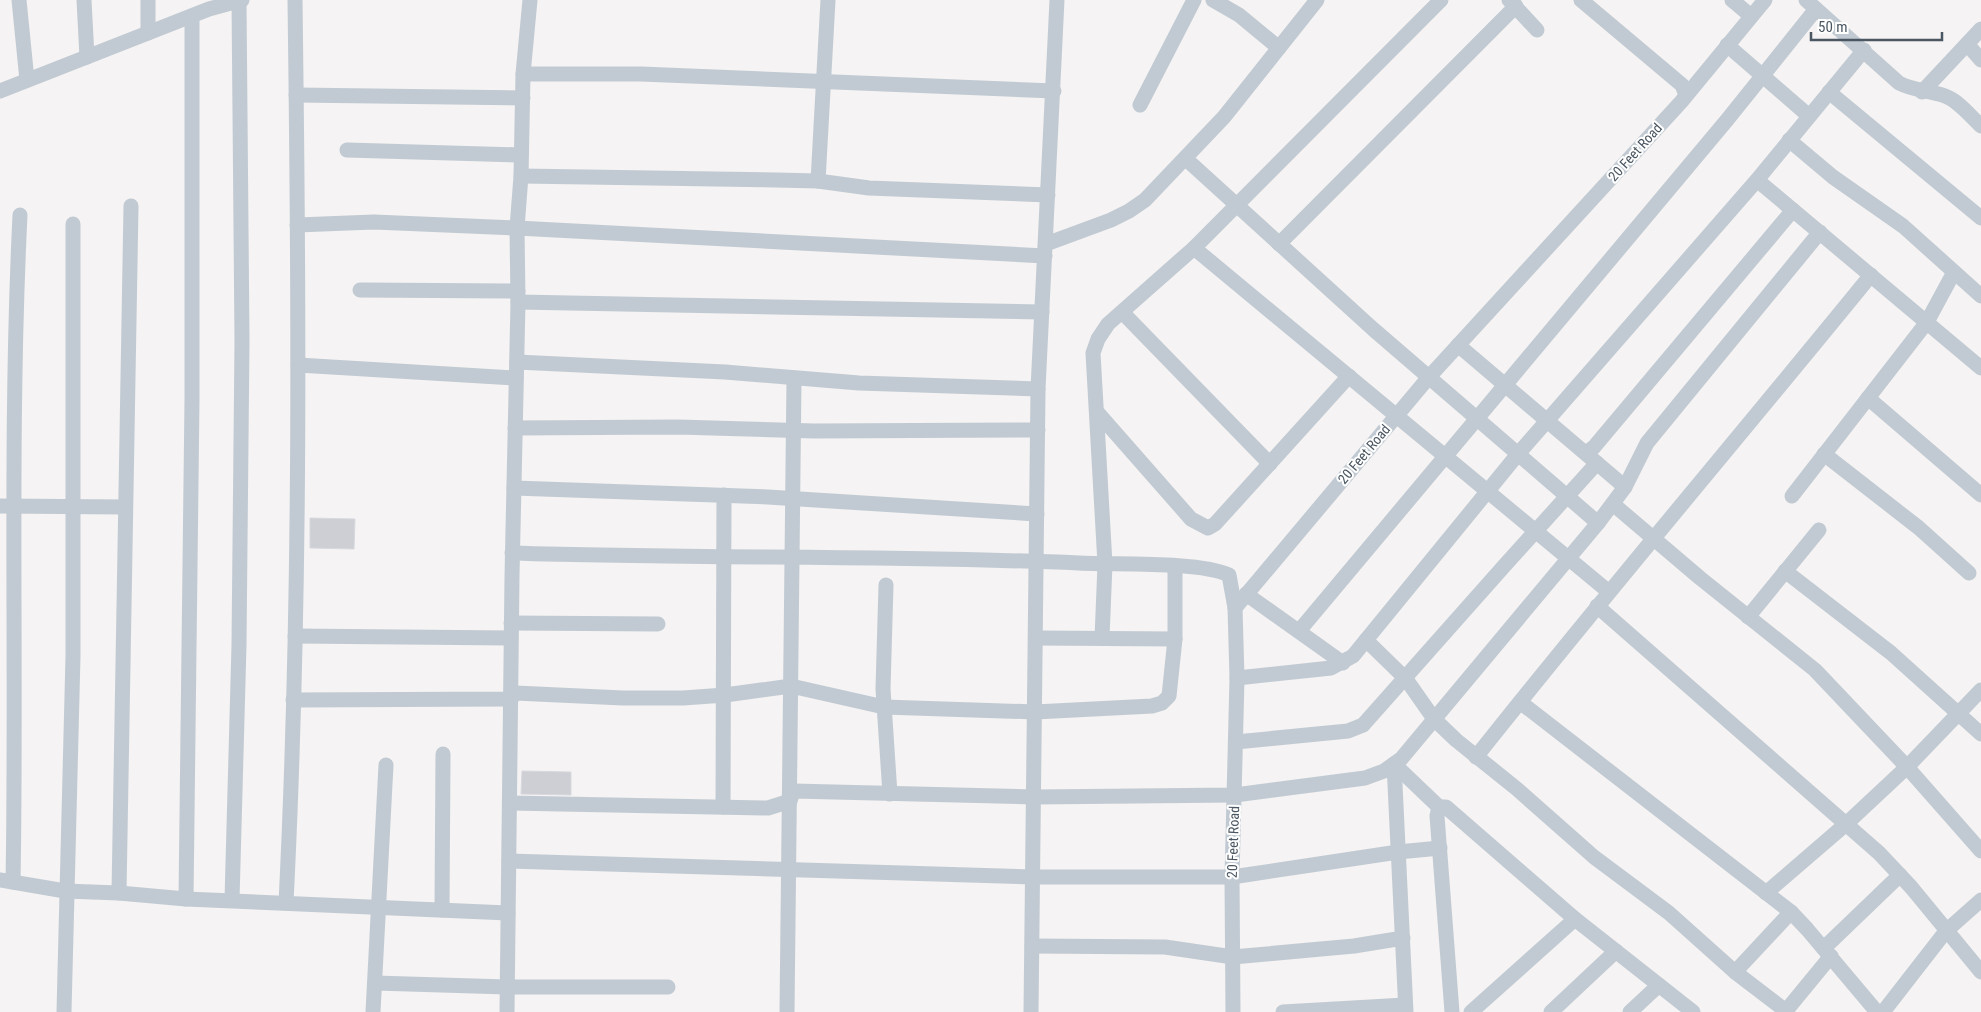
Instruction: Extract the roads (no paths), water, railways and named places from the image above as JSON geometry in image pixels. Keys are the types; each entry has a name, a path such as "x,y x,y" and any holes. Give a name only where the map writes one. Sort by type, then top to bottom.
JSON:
{"street":[{"path":"20,0 27,80"},
{"path":"84,0 87,56"},
{"path":"148,0 148,33"},
{"path":"0,91 192,16 209,5 240,0 242,341 239,645 232,900"},
{"path":"286,903 294,700 298,365 295,0"},
{"path":"507,1012 512,553 518,297 517,228 521,176 523,74 530,0"},
{"path":"818,181 828,0"},
{"path":"1031,1012 1038,389 1058,0"},
{"path":"1140,105 1194,0"},
{"path":"1213,0 1239,16 1279,48"},
{"path":"297,224 374,222 1045,250 1129,211 1145,200 1224,117 1316,0"},
{"path":"1102,638 1105,564 1093,353 1098,339 1108,324 1194,248 1441,0"},
{"path":"1581,0 1682,85 1686,95"},
{"path":"1732,0 1751,16"},
{"name":"20 Feet Road","path":"1233,1012 1232,876 1237,678 1235,608 1429,377 1686,95 1765,0"},
{"path":"1279,244 1512,3 1537,30"},
{"path":"1299,631 1506,386 1763,75 1811,4 1899,83 1922,92 1943,95 1952,99 1981,126"},
{"path":"186,899 192,399 192,16"},
{"path":"1922,92 1981,29"},
{"path":"1967,44 1981,60"},
{"path":"1727,45 1810,116"},
{"path":"1237,678 1331,668 1353,656 1518,454 1757,180 1864,50"},
{"path":"523,74 641,74 1054,91"},
{"path":"1829,92 1981,218"},
{"path":"296,95 523,98"},
{"path":"1790,140 1833,177 1903,226 1981,296"},
{"path":"347,150 521,155"},
{"path":"1186,159 1429,377 1598,523"},
{"path":"521,176 818,181 869,188 1048,195"},
{"path":"1757,180 1981,368"},
{"path":"119,893 130,206"},
{"path":"1586,453 1594,447 1793,210"},
{"path":"20,215 8,506 7,881 65,890 186,899 508,913"},
{"path":"64,1012 65,890 73,656 73,224"},
{"path":"790,801 793,791 1034,797 1235,795 1365,778 1394,764 1401,759 1598,523 1626,487 1647,443 1820,232"},
{"path":"1194,248 1608,592"},
{"path":"1792,496 1926,322 1954,272"},
{"path":"1476,757 1608,592 1871,275"},
{"path":"360,290 518,297 1042,312"},
{"path":"1122,312 1270,464"},
{"path":"1458,345 1626,487"},
{"path":"298,365 725,372 794,378 1038,389"},
{"path":"1096,412 1191,519 1200,526 1208,528 1215,524 1348,376"},
{"path":"787,1012 794,378"},
{"path":"1868,398 1981,495"},
{"path":"515,428 678,427 793,431 1038,430"},
{"path":"1824,454 1918,528 1969,573"},
{"path":"1236,742 1348,731 1363,726 1598,463"},
{"path":"514,488 792,498 1037,514"},
{"path":"723,807 725,695 724,495"},
{"path":"1613,504 1748,617 1815,670 1907,767 1981,851"},
{"path":"8,506 125,507"},
{"path":"1748,617 1819,530"},
{"path":"512,553 1036,561 1219,570 1229,575 1235,608"},
{"path":"511,699 515,693 622,698 725,695 791,686 884,707 1035,712 1152,706 1162,703 1169,696 1174,639 1175,567"},
{"path":"1785,572 1891,653 1981,734"},
{"path":"886,585 884,707 890,794"},
{"path":"1246,594 1343,663"},
{"path":"1597,606 1846,824 1900,875 1981,972"},
{"path":"294,636 511,631 658,624"},
{"path":"1036,638 1174,639"},
{"path":"1366,640 1406,679 1434,719 1476,757 1517,789 1594,857 1669,913 1735,972 1786,1012 1827,952 1900,875"},
{"path":"1766,893 1846,824 1907,767 1981,690"},
{"path":"294,700 511,699"},
{"path":"1520,702 1791,912 1877,1012"},
{"path":"442,910 443,754"},
{"path":"1394,764 1439,807 1446,807 1575,919 1693,1012"},
{"path":"1283,1012 1405,1009 1404,938 1394,764"},
{"path":"373,1012 386,765"},
{"path":"510,804 768,808 790,801"},
{"path":"1439,807 1437,816 1452,1012"},
{"path":"509,861 1033,876 1232,876 1398,852 1440,848"},
{"path":"1883,1012 1946,931 1981,900"},
{"path":"1735,972 1791,912"},
{"path":"1471,1012 1575,919"},
{"path":"1032,946 1164,947 1232,957 1354,946 1404,938"},
{"path":"1551,1012 1616,951"},
{"path":"375,983 507,987 668,987"},
{"path":"1630,1012 1659,985"}]}
